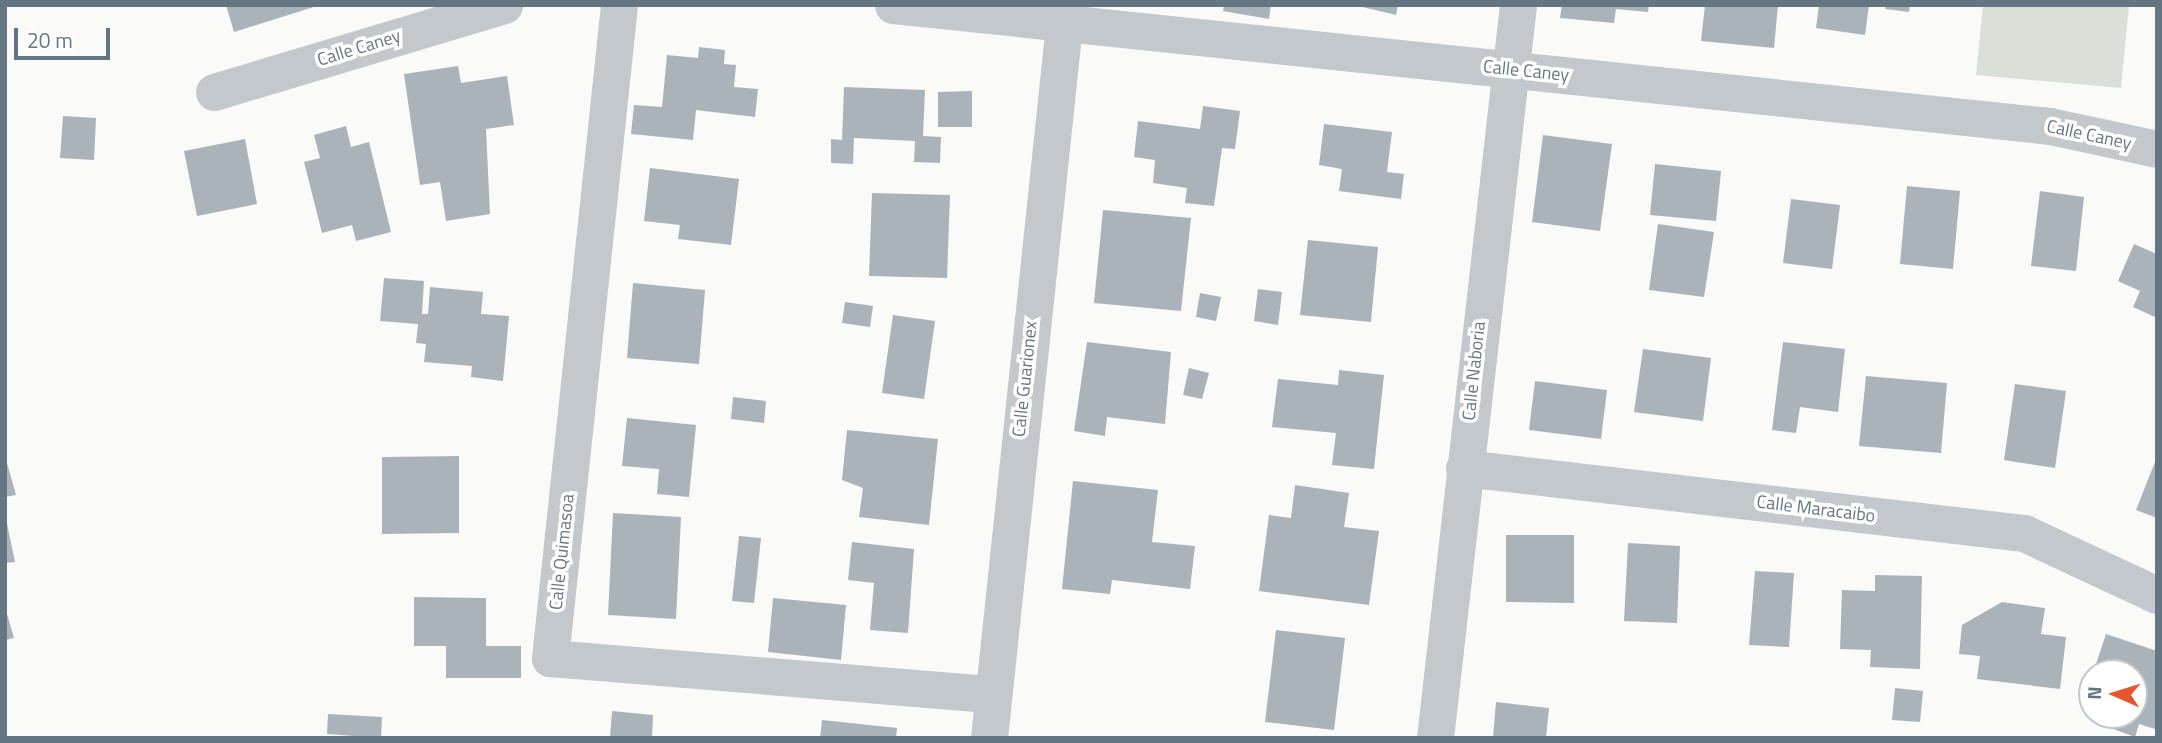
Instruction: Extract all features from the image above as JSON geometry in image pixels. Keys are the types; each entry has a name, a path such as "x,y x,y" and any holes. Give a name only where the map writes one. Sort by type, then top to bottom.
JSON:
{"street":[{"name":"Calle Caney","path":"214,92 504,5"},
{"name":"Calle Quimasoa","path":"619,5 550,658 992,694"},
{"name":"Calle Caney","path":"893,5 1065,13 1506,69 2050,126 2157,149"},
{"name":"Calle Naboria","path":"1435,738 1506,69 1518,5"},
{"name":"Calle Guarionex","path":"989,738 1065,13"},
{"name":"Calle Maracaibo","path":"1464,468 2024,533 2157,594"}],"shaded area":[{"path":"1983,5 2129,5 2121,88 1976,75"}],"building":[{"path":"226,5 317,5 317,6 234,32"},
{"path":"1224,5 1271,5 1269,19 1223,11"},
{"path":"1354,5 1398,5 1396,15"},
{"path":"1562,5 1649,5 1648,12 1616,9 1614,23 1560,18"},
{"path":"1705,5 1778,5 1774,48 1701,41"},
{"path":"1819,5 1869,5 1865,35 1816,28"},
{"path":"1886,5 1910,5 1909,12 1885,9"},
{"path":"699,47 725,50 724,64 736,65 734,87 758,89 755,117 696,110 693,140 631,134 634,105 662,107 667,55 698,58"},
{"path":"458,66 461,83 507,76 514,125 486,129 490,214 446,221 440,182 420,185 404,74"},
{"path":"844,87 925,90 923,136 941,137 940,163 914,162 915,141 854,138 853,164 831,163 831,139 842,140"},
{"path":"972,91 972,127 938,127 938,92"},
{"path":"1203,106 1240,111 1235,149 1222,148 1214,206 1185,203 1187,188 1153,183 1155,160 1134,157 1138,121 1200,129"},
{"path":"63,116 96,118 94,160 60,158"},
{"path":"1324,124 1392,132 1387,172 1404,174 1401,199 1339,191 1342,169 1319,165"},
{"path":"346,126 351,147 369,142 391,232 356,241 352,225 322,233 304,162 320,158 314,135"},
{"path":"1543,135 1612,144 1600,231 1532,222"},
{"path":"245,139 257,204 197,216 184,151"},
{"path":"1655,164 1721,171 1716,221 1650,215"},
{"path":"650,168 739,179 731,245 678,239 680,225 644,221"},
{"path":"1907,186 1960,191 1953,269 1900,264"},
{"path":"2040,191 2084,197 2076,271 2031,266"},
{"path":"872,193 950,195 947,278 869,276"},
{"path":"1791,199 1840,205 1832,269 1783,263"},
{"path":"1103,210 1191,218 1181,311 1094,303"},
{"path":"1658,224 1714,232 1704,297 1649,290"},
{"path":"1308,240 1378,247 1371,322 1300,315"},
{"path":"2134,244 2157,254 2157,318 2133,307 2140,291 2118,281"},
{"path":"384,278 424,281 422,314 428,314 430,287 483,292 481,314 509,316 503,381 471,377 472,366 424,362 426,344 416,343 418,324 380,321"},
{"path":"633,283 705,290 699,364 627,358"},
{"path":"1258,289 1282,292 1278,325 1254,321"},
{"path":"1200,293 1221,297 1216,321 1196,317"},
{"path":"845,302 873,306 870,327 842,323"},
{"path":"893,315 935,321 924,399 882,393"},
{"path":"1087,342 1171,352 1165,424 1107,417 1105,436 1074,431"},
{"path":"1783,342 1845,349 1838,412 1800,407 1796,433 1772,430"},
{"path":"1643,349 1711,358 1703,421 1634,412"},
{"path":"1189,368 1209,373 1202,399 1183,395"},
{"path":"1339,370 1384,375 1374,469 1332,465 1336,433 1272,427 1278,379 1338,385"},
{"path":"1866,376 1947,383 1941,453 1859,446"},
{"path":"1535,381 1607,390 1601,439 1529,430"},
{"path":"2015,384 2066,391 2055,468 2004,460"},
{"path":"733,397 766,401 764,423 731,419"},
{"path":"627,418 696,425 689,497 657,494 659,469 622,466"},
{"path":"847,430 938,439 929,525 859,517 863,488 842,480"},
{"path":"5,456 16,495 5,497"},
{"path":"459,456 459,533 382,534 382,457"},
{"path":"2157,457 2157,518 2136,510"},
{"path":"1073,481 1158,490 1152,542 1195,546 1190,589 1112,580 1110,594 1062,589"},
{"path":"1295,485 1349,493 1344,527 1379,531 1369,605 1259,591 1269,515 1291,518"},
{"path":"613,513 681,517 676,619 608,615"},
{"path":"5,514 15,562 5,563"},
{"path":"1506,535 1574,535 1574,603 1506,602"},
{"path":"739,536 761,538 754,603 732,601"},
{"path":"852,542 914,549 908,633 870,630 874,583 848,580"},
{"path":"1628,543 1680,546 1677,623 1624,621"},
{"path":"1755,571 1794,573 1789,647 1749,645"},
{"path":"1875,575 1922,576 1920,669 1870,667 1871,650 1840,649 1842,590 1875,591"},
{"path":"414,597 486,598 486,646 521,646 521,678 446,678 446,646 414,646"},
{"path":"773,598 846,605 841,660 768,652"},
{"path":"2002,602 2045,608 2041,634 2066,637 2060,689 1977,679 1980,656 1959,654 1962,625"},
{"path":"5,607 14,638 5,640"},
{"path":"1276,630 1345,638 1334,730 1265,722"},
{"path":"2106,634 2157,651 2155,729 2148,727 2148,659 2098,659"},
{"path":"1895,688 1923,691 1920,722 1892,720"},
{"path":"1496,702 1549,708 1546,738 1493,738"},
{"path":"612,711 653,715 652,738 610,738"},
{"path":"328,714 382,717 381,738 327,734"},
{"path":"822,720 897,728 896,738 820,738"},
{"path":"2113,729 2137,729 2135,737"}]}
